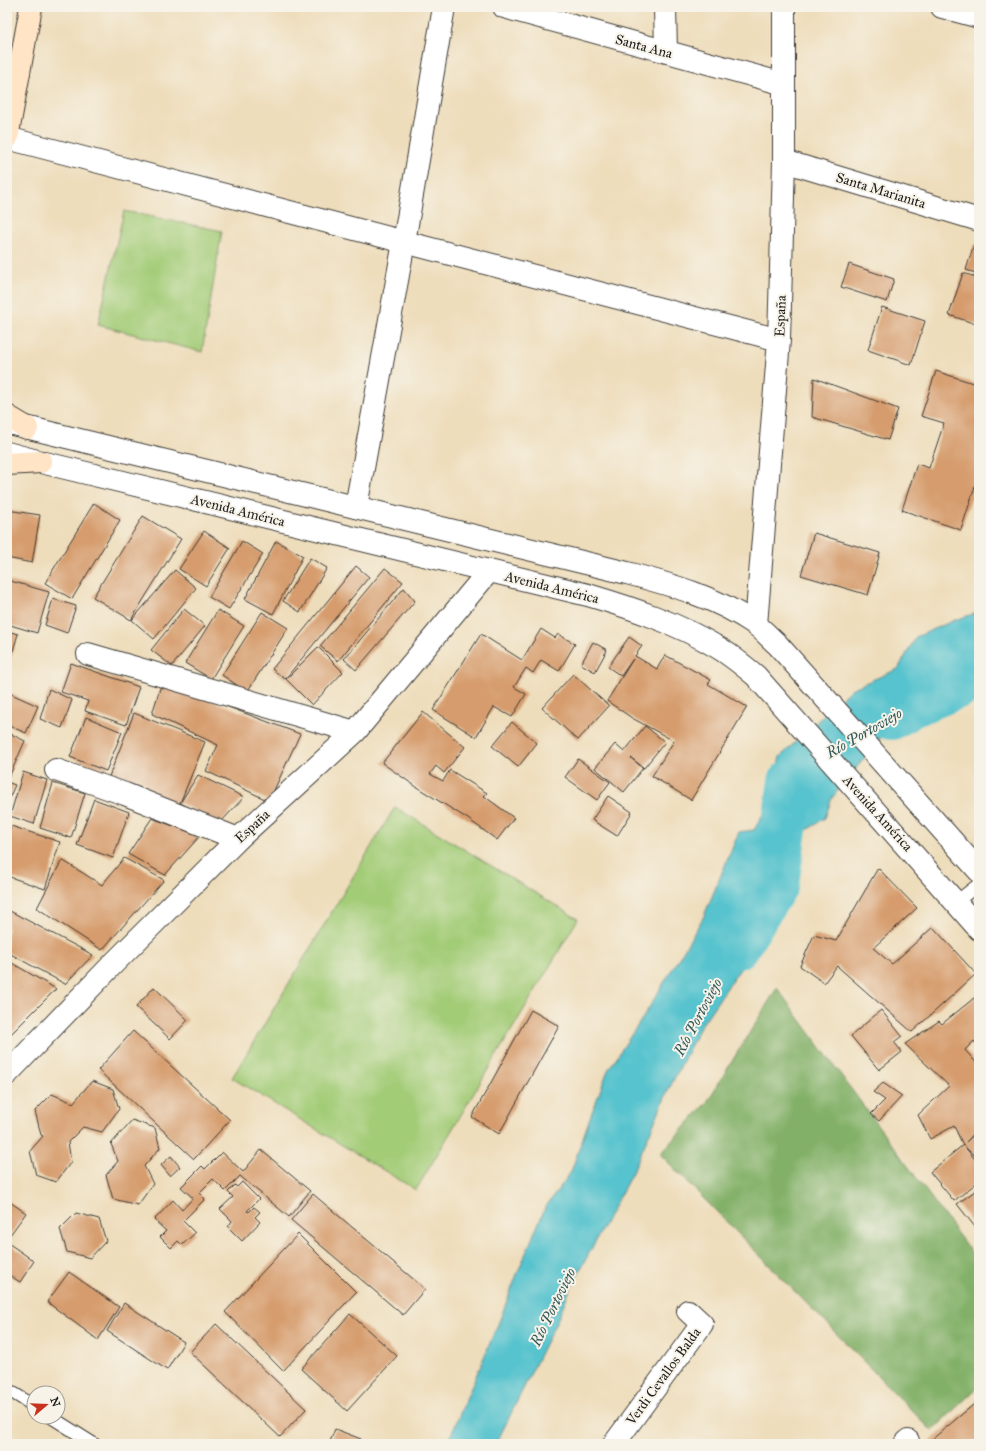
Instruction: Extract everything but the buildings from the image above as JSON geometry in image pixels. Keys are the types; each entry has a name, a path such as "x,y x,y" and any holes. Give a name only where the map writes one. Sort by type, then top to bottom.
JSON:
{"main road":[{"path":"7,138 31,7"},
{"path":"7,416 17,425"},
{"path":"7,464 41,462"}],"street":[{"path":"356,506 404,242 444,7"},
{"name":"Santa Ana","path":"504,7 784,84"},
{"path":"665,7 666,52"},
{"name":"España","path":"756,625 779,340 784,161 784,7"},
{"path":"942,7 979,17"},
{"path":"7,138 779,340"},
{"name":"Santa Marianita","path":"784,161 979,220"},
{"path":"17,425 356,506 669,584 719,603 756,625 777,644 979,871"},
{"name":"Avenida América","path":"7,453 588,595 626,606 682,629 718,647 756,676 979,928"},
{"name":"España","path":"7,1074 113,964 238,839 355,732 490,571"},
{"path":"88,654 355,732"},
{"path":"56,770 125,794 238,839"},
{"name":"Verdi Cevallos Balda","path":"614,1444 702,1324 688,1311"}],"lane":[{"path":"956,902 979,884"},
{"path":"7,1389 26,1401"},
{"path":"64,1425 94,1444"}],"green space":[{"path":"124,211 222,231 202,352 98,325"},
{"path":"395,807 578,919 416,1190 232,1078"},
{"path":"777,988 979,1263 979,1386 932,1431 660,1154 707,1102"}],"water":[{"path":"979,612 979,667 959,676 935,706 927,708 899,725 887,730 832,798 825,818 807,830 792,834 771,856 768,878 776,917 700,1027 668,1091 633,1171 571,1287 558,1318 496,1444 447,1444 499,1322 517,1274 545,1208 571,1172 608,1070 644,1016 703,918 739,832 754,830 768,806 780,757 851,689 898,669 916,637 955,620"}],"waterway":[{"name":"Río Portoviejo","path":"891,717 911,705 979,677"},
{"name":"Río Portoviejo","path":"737,946 776,883 791,782"}]}
